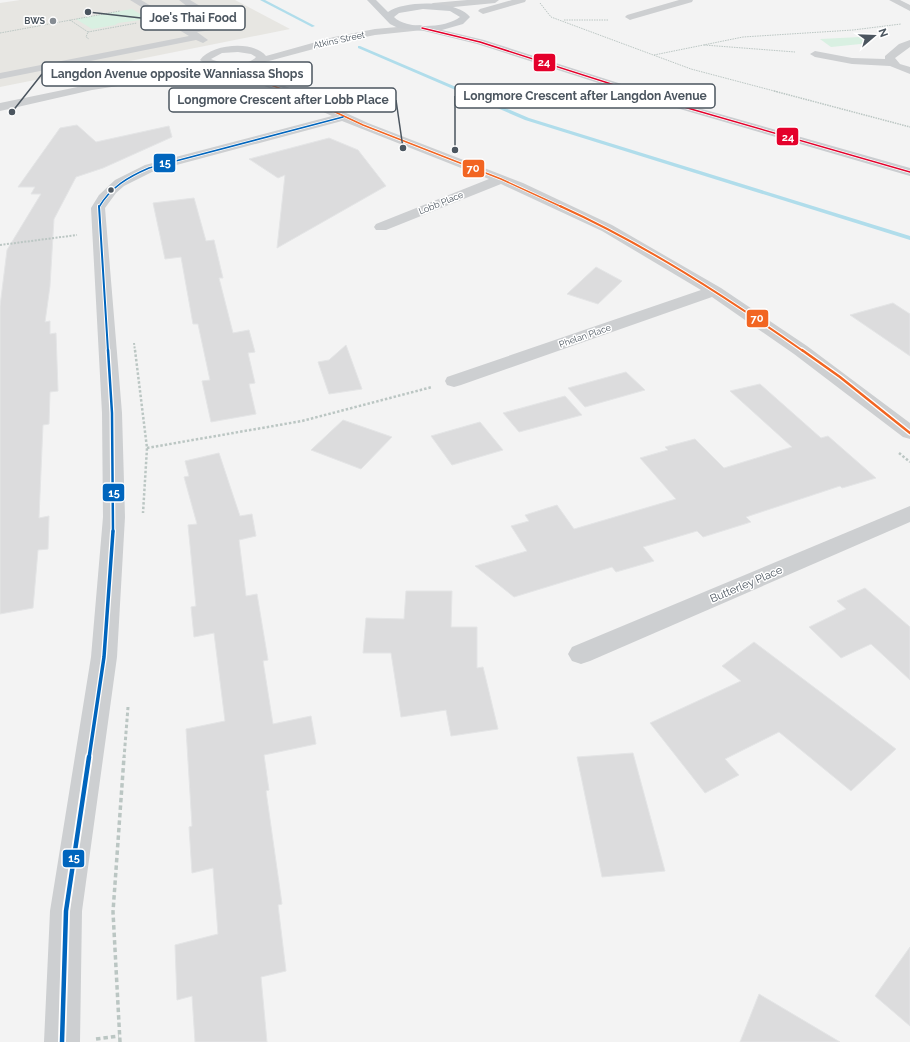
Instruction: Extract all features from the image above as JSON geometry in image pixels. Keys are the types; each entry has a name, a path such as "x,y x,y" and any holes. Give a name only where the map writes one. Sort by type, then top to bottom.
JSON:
{"main road":[{"path":"370,0 388,17 389,20 397,25 421,28 465,37 677,105 910,172"},
{"path":"395,0 455,10 462,13 467,19 452,26 421,28"},
{"path":"388,17 392,13 402,9 431,6"},
{"path":"483,33 527,56"}],"street":[{"path":"134,0 198,37 217,52"},
{"path":"159,15 197,8 183,0"},
{"path":"431,6 495,0"},
{"path":"467,19 501,4 522,0"},
{"path":"630,18 689,0"},
{"path":"893,0 910,8"},
{"name":"Atkins Street","path":"293,41 337,33 388,17"},
{"path":"188,31 220,26"},
{"name":"Atkins Street","path":"92,87 223,67 244,66 259,60 355,36 421,28"},
{"path":"0,76 198,37"},
{"path":"892,63 890,56 910,43"},
{"path":"191,59 233,49 266,45"},
{"path":"233,49 248,50 261,55 259,60 303,97"},
{"path":"217,52 206,60 211,64 223,67 303,97 343,117 501,179 606,228 715,291 840,377 910,433"},
{"path":"816,54 852,62 892,63 910,71"},
{"path":"0,107 92,87 180,62"},
{"path":"62,1042 66,911 104,657 114,517 112,413 98,208 104,196 116,185 135,174 171,161 343,117"},
{"name":"Lobb Place","path":"381,227 501,179"},
{"name":"Phelan Place","path":"454,381 715,291"},
{"name":"Butterley Place","path":"581,654 910,513"}],"path":[{"path":"539,2 543,4 551,17 691,69 910,127"},
{"path":"0,33 145,6"},
{"path":"561,20 630,18"},
{"path":"88,32 142,22"},
{"path":"654,55 700,45 772,34 874,29 906,23"},
{"path":"700,45 816,54"},
{"path":"0,245 100,232"},
{"path":"147,448 302,421 454,381"},
{"path":"91,1040 120,1036"}],"shaded area":[{"path":"20,0 235,0 290,29 0,87 0,3"}],"green space":[{"path":"132,9 148,19 118,23 115,25 92,29 76,19"},
{"path":"860,37 870,43 831,47 820,39"}],"building":[{"path":"77,125 96,142 169,126 172,137 103,168 76,177 54,219 50,286 45,322 50,321 50,334 56,333 58,391 50,392 49,424 43,425 39,518 49,516 48,549 38,550 33,608 0,614 0,306 7,250 41,194 31,194 35,187 18,187 60,128"},
{"path":"329,138 358,150 386,186 277,248 285,175 278,178 249,159"},
{"path":"194,198 206,241 214,240 223,278 219,278 233,333 249,330 255,352 248,353 255,383 249,384 256,414 211,422 202,381 210,380 198,324 193,324 181,257 165,259 153,203"},
{"path":"596,267 622,281 598,304 567,294"},
{"path":"893,303 910,314 910,356 850,315"},
{"path":"346,345 362,389 329,394 318,362 329,360"},
{"path":"626,372 645,390 585,407 568,388"},
{"path":"760,384 821,438 828,436 876,478 842,488 840,486 746,517 751,522 703,537 697,531 643,547 654,561 616,572 612,567 514,597 475,566 527,551 511,526 529,521 525,515 557,505 574,529 676,499 640,458 668,450 665,447 695,439 724,468 792,447 730,391"},
{"path":"565,396 582,415 519,432 503,413"},
{"path":"343,420 392,437 361,469 311,450"},
{"path":"480,422 503,450 452,465 431,436"},
{"path":"219,453 240,516 252,514 256,536 239,540 246,596 257,594 268,660 263,661 273,724 311,716 316,744 264,755 269,790 266,791 282,904 278,905 286,971 261,977 267,1042 195,1042 192,996 177,1000 175,945 218,934 213,868 192,873 189,827 192,826 186,729 225,721 214,633 194,637 191,607 196,606 188,525 197,524 184,477 189,476 185,461"},
{"path":"865,588 910,627 910,680 871,644 841,658 809,627 846,609 837,601"},
{"path":"406,591 452,591 451,627 477,627 477,668 483,667 498,729 451,736 446,710 401,717 391,653 363,653 366,618 404,619"},
{"path":"754,642 896,749 851,791 779,732 725,759 739,775 705,793 650,723 741,681 722,666"},
{"path":"633,753 665,871 602,877 577,757"},
{"path":"910,947 910,1026 875,996"},
{"path":"759,994 840,1042 740,1042"}],"waterway":[{"path":"262,0 313,26"},
{"path":"359,47 527,119 910,238"}],"transit line":[{"name":"24","path":"422,28 480,42 677,105 910,172"},
{"name":"70","path":"241,74 303,97 363,125 501,179 606,227 659,257 755,317 840,377 910,433"},
{"name":"15","path":"62,1042 66,911 104,657 114,517 112,413 98,208 111,190 129,177 149,168 343,117"}],"place":[{"name":"Joe's Thai Food","path":"88,12"},
{"name":"BWS","path":"53,21"},
{"name":"Langdon Avenue opposite Wanniassa Shops","path":"12,112"},
{"name":"Longmore Crescent after Lobb Place","path":"403,148"},
{"name":"Longmore Crescent after Langdon Avenue","path":"455,150"}]}
